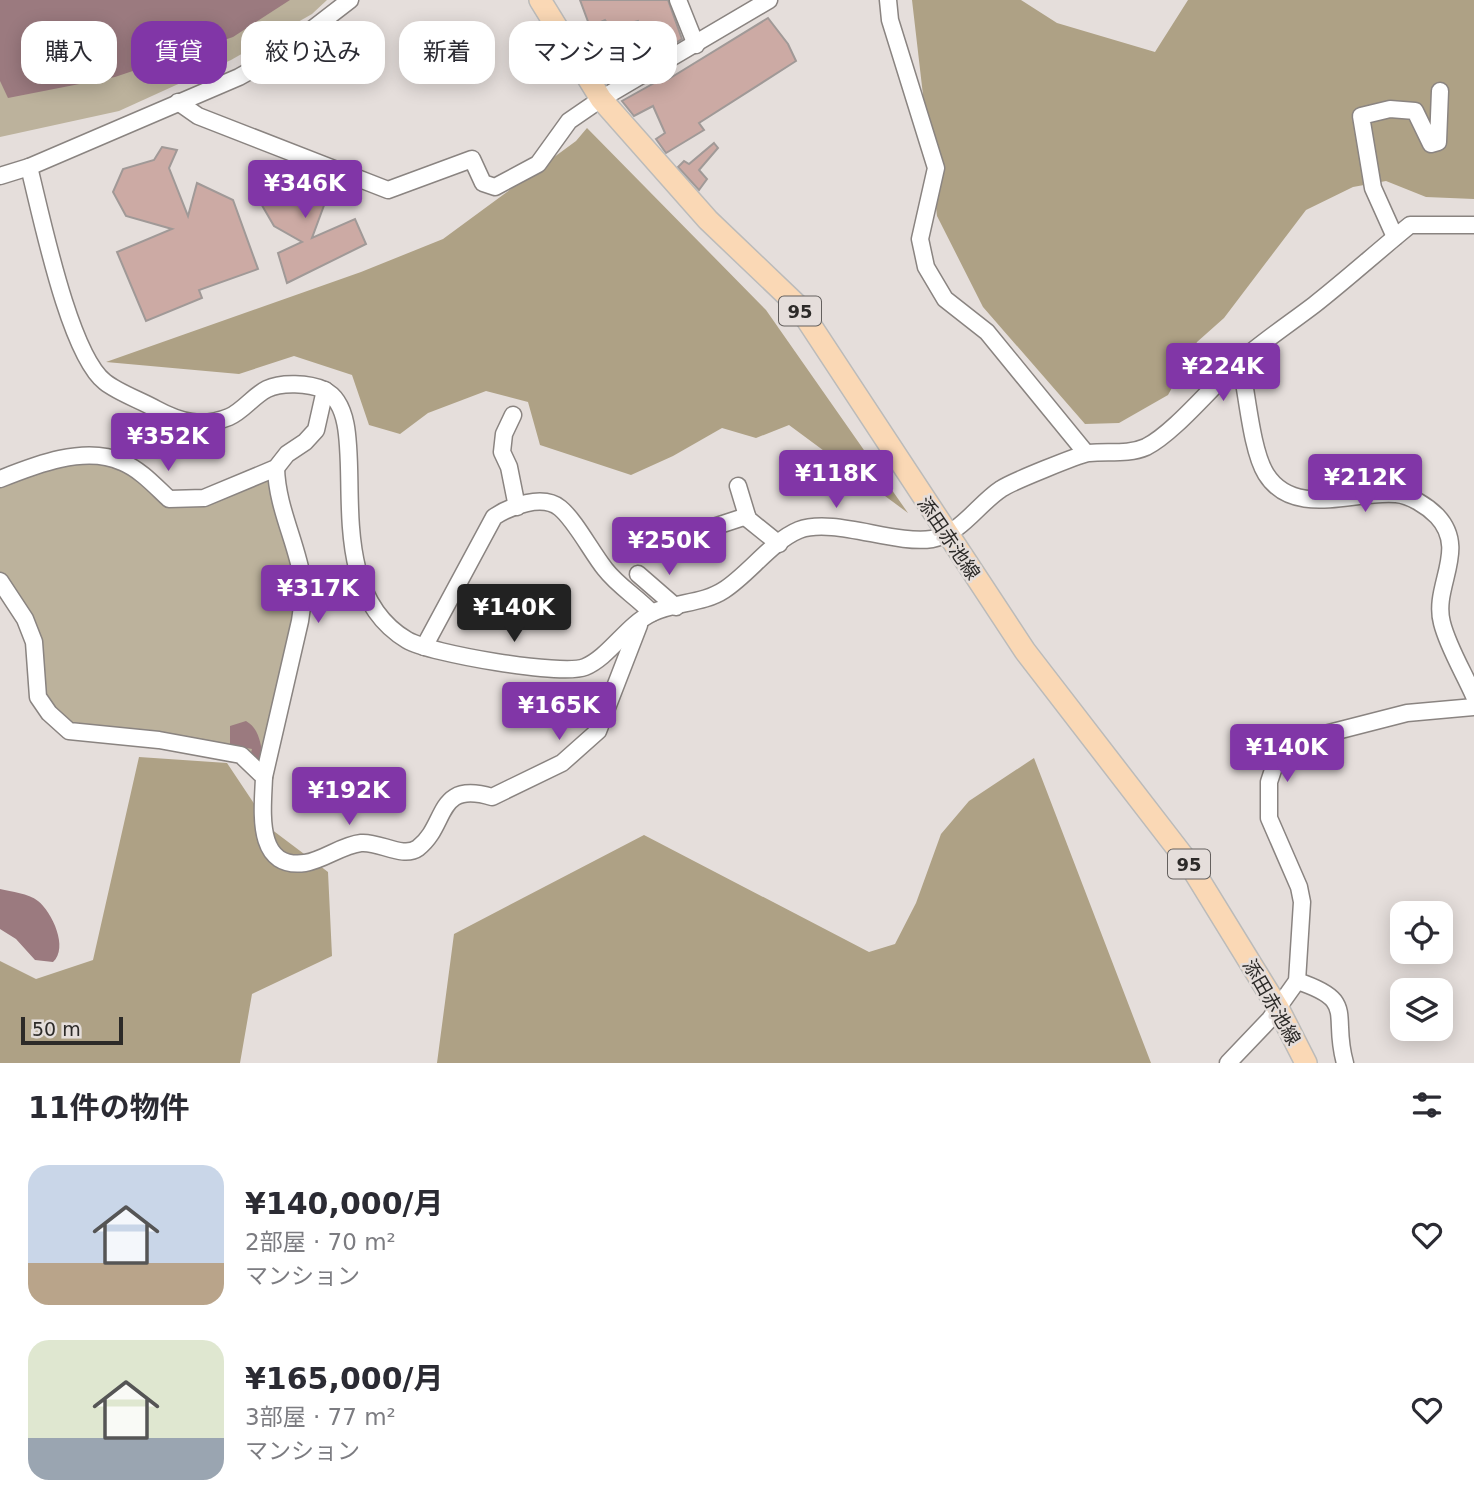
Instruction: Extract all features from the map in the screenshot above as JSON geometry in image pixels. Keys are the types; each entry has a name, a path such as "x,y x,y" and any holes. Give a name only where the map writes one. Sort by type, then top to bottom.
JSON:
{"main road":[{"name":"添田赤池線","path":"540,0 601,99 708,220 797,306 1025,651 1190,865 1279,1008 1306,1063"}],"street":[{"path":"0,176 29,167 239,77 280,54 350,0"},
{"path":"678,0 696,45"},
{"path":"178,102 198,116 388,190 472,159 482,183 495,187 538,164 569,121 601,99 769,0"},
{"path":"888,0 890,20 936,168 920,239 926,267 945,299 987,332 1086,453"},
{"path":"1395,237 1373,188 1361,116 1390,109 1415,111 1431,144 1438,142 1440,91"},
{"path":"29,167 63,296 90,365 104,382 173,417 193,424 207,424 233,416 269,388 294,385 325,390 341,406 347,428 351,541 361,586 380,618 405,639 444,654 561,669 582,669 597,660 625,631 639,625 652,613 722,592 796,531 813,527 933,539 974,515 1000,489 1086,453 1119,453 1147,447 1175,424 1240,361 1313,306 1410,225 1474,225"},
{"path":"1240,361 1258,456 1266,475 1279,489 1298,498 1318,499 1396,494 1417,501 1437,517 1448,533 1452,545 1442,595 1442,624 1474,696"},
{"path":"0,479 27,468 82,455 121,461 142,474 169,499 204,498 276,468 287,454 305,442 316,430 325,390"},
{"path":"513,415 504,434 502,452 509,467 517,506"},
{"path":"276,468 276,486 303,582 300,621 264,777 263,834 267,846 285,861 305,863 360,843 380,844 401,852 421,844 443,807 459,794 475,792 492,797 562,763 598,731 639,625"},
{"path":"738,486 747,516 779,544"},
{"path":"424,647 495,517 503,510 531,502 547,503 560,508 606,571 652,613"},
{"path":"686,536 747,516"},
{"path":"638,574 676,607"},
{"path":"0,581 25,619 34,642 38,697 49,713 69,731 159,740 241,755 264,777"},
{"path":"1228,1063 1279,1008 1297,981 1302,902 1299,887 1269,818 1269,782 1275,764 1285,755 1325,734 1407,713 1474,707"},
{"path":"1297,981 1320,988 1334,998 1339,1013 1345,1063"}],"shaded area":[{"path":"0,0 327,0 300,21 241,21 241,54 227,62 227,21 131,21 131,84 178,84 119,111 0,137"},
{"path":"0,0 290,0 258,21 241,21 241,32 227,39 227,21 131,21 131,72 117,76 117,21 21,21 21,84 79,84 8,98 0,81"},
{"path":"912,0 1021,0 1057,23 1155,52 1188,0 1474,0 1474,199 1426,197 1386,181 1353,187 1306,210 1224,318 1197,342 1168,395 1119,423 1085,424 983,307 937,216"},
{"path":"587,128 766,310 908,513 789,425 756,438 722,428 673,456 631,475 540,445 528,402 486,391 428,413 400,434 369,425 352,375 294,356 239,374 106,362 361,272 443,239 576,141"},
{"path":"121,461 170,499 268,478 292,562 296,616 264,766 241,755 69,731 49,713 34,642 0,581 0,479 28,468"},
{"path":"246,721 254,728 260,742 264,759 257,764 250,756 252,749 230,745 230,726"},
{"path":"139,757 227,763 271,829 328,872 332,956 252,994 240,1063 0,1063 0,961 36,979 93,960"},
{"path":"1034,758 1151,1063 437,1063 454,934 644,835 869,952 895,944 916,903 941,834 969,801"},
{"path":"0,889 25,894 43,906 53,921 59,939 58,956 53,962 35,960 16,939 0,929"}],"building":[{"path":"580,0 668,0 676,21 605,20 588,21"},
{"path":"768,18 788,44 796,61 699,123 704,130 666,153 656,139 665,133 653,106 634,116 622,101 652,84 677,84 677,74"},
{"path":"677,25 682,39 677,42"},
{"path":"714,143 718,148 699,170 707,179 699,190 678,167 684,161 689,164"},
{"path":"162,147 177,150 169,168 188,216 197,183 233,200 258,269 199,290 202,298 146,321 117,252 172,229 126,216 113,192 123,169 154,160"},
{"path":"281,162 321,176 326,200 312,238 355,219 366,244 287,283 278,253 302,242 274,226 260,202 268,179 268,165"}]}
